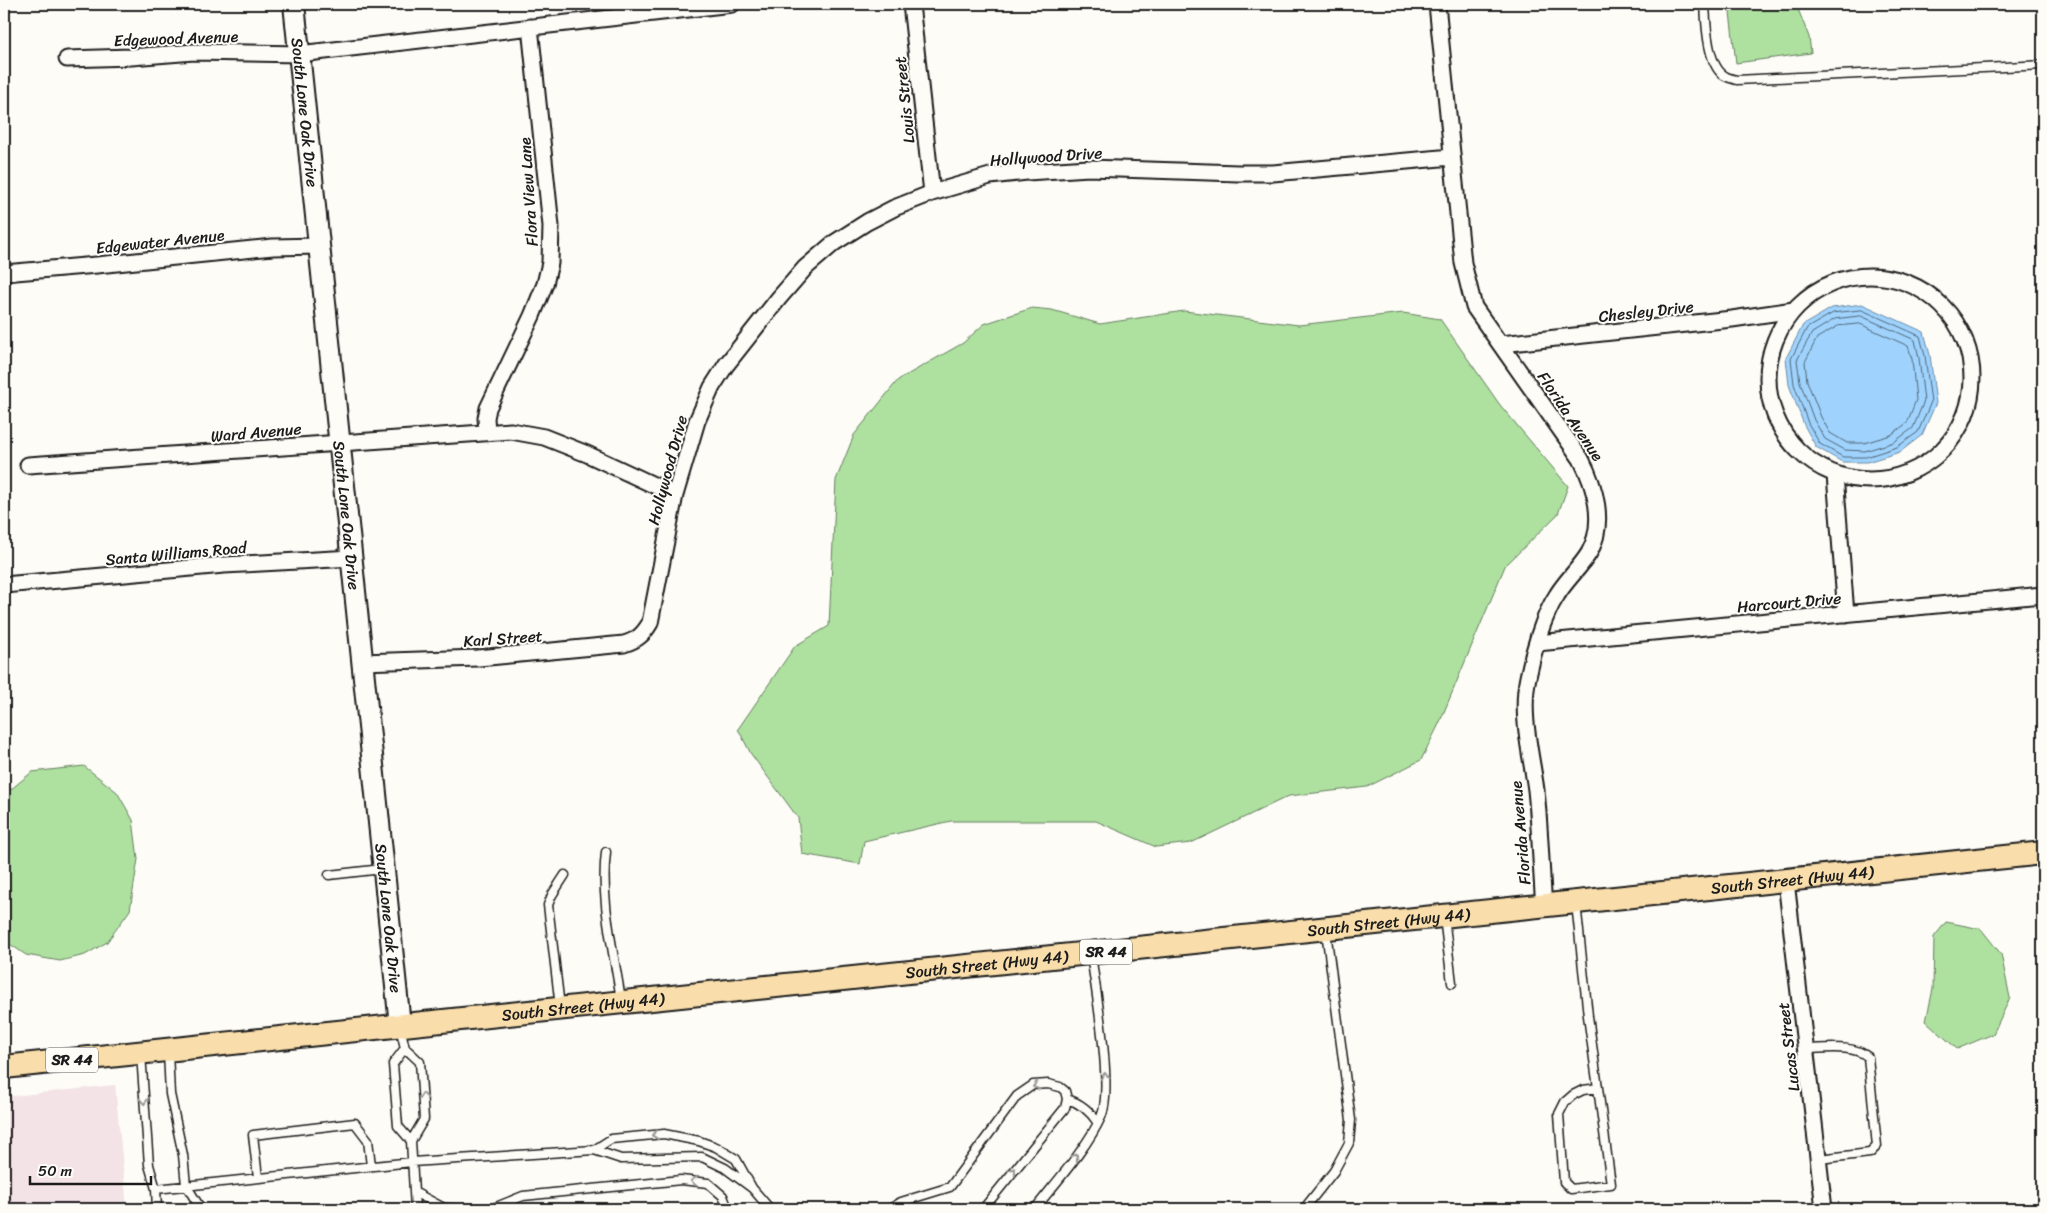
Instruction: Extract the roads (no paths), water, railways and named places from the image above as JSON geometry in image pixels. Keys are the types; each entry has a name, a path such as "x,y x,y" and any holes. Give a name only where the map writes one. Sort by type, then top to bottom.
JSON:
{"main road":[{"name":"South Street (Hwy 44)","path":"168,1050 1544,907 2043,853"},
{"name":"SR 44","path":"4,1067 168,1050"}],"street":[{"name":"South Lone Oak Drive","path":"294,4 400,1025"},
{"name":"Edgewood Avenue","path":"67,59 131,57 194,52 299,54 530,27 671,7 732,4"},
{"name":"Louis Street","path":"911,4 932,193"},
{"name":"Florida Avenue","path":"1437,4 1463,263 1474,307 1582,458 1592,479 1596,497 1595,539 1589,553 1557,595 1547,613 1528,677 1525,701 1536,790 1544,907"},
{"name":"Flora View Lane","path":"488,431 486,418 488,408 532,316 545,284 550,262 550,226 530,27"},
{"name":"Hollywood Drive","path":"643,634 650,624 675,495 694,430 712,387 726,365 779,298 805,268 834,243 894,208 932,193 990,176 1089,168 1238,174 1273,173 1452,157"},
{"name":"Edgewater Avenue","path":"4,273 97,266 274,247 319,246"},
{"path":"1875,274 1896,277 1916,285 1929,293 1944,307 1957,324 1965,344 1969,364 1970,398 1965,417 1956,434 1942,452 1928,464 1910,474 1893,480 1876,482 1855,481 1835,476 1818,467 1802,455 1781,426 1774,406 1770,380 1771,359 1777,339 1783,324 1794,310 1803,300 1820,287 1854,275 1875,274"},
{"name":"Chesley Drive","path":"1501,344 1732,319 1794,310"},
{"name":"Ward Avenue","path":"28,465 195,455 488,431 511,431 544,437 587,454 675,495"},
{"path":"1835,476 1846,614"},
{"name":"Santa Williams Road","path":"4,585 224,565 352,558"},
{"name":"Harcourt Drive","path":"1538,643 2043,595"},
{"name":"Karl Street","path":"362,662 478,658 535,653 624,644 634,641 643,634"},
{"name":"Lucas Street","path":"1786,881 1824,1209"}],"lane":[{"path":"1705,4 1708,47 1716,65 1724,76 1737,80 2043,65"},
{"path":"606,852 604,870 606,919 621,1002"},
{"path":"329,875 384,868"},
{"path":"560,1008 548,905 565,875"},
{"path":"1576,903 1588,1016 1598,1088 1611,1184 1572,1189 1564,1182 1559,1114 1565,1102 1573,1095 1583,1090 1598,1088"},
{"path":"1444,917 1452,983"},
{"path":"1304,1209 1334,1171 1349,1143 1351,1120 1326,929"},
{"path":"1035,1209 1102,1115 1106,1095 1091,954"},
{"path":"400,1025 405,1048 420,1062 424,1119 410,1141"},
{"path":"405,1048 393,1064 398,1126 410,1141 415,1209"},
{"path":"1806,1049 1860,1050 1868,1057 1878,1146 1870,1153 1818,1159"},
{"path":"168,1050 170,1094 184,1155 186,1185 201,1209"},
{"path":"141,1052 149,1165 156,1189 157,1209"},
{"path":"890,1209 902,1202 950,1187 1017,1096 1033,1085 1048,1084 1060,1087 1067,1099 1065,1108 983,1209"},
{"path":"1067,1099 1075,1101 1092,1113 1098,1123"},
{"path":"258,1178 253,1135 355,1123 368,1140 371,1166"},
{"path":"594,1150 612,1139 664,1134 699,1141 716,1147 736,1159 752,1188 770,1209"},
{"path":"156,1189 412,1162 594,1150 621,1158 702,1156 725,1168 752,1188"},
{"path":"491,1209 523,1196 681,1180 708,1183 724,1196 728,1209"},
{"path":"414,1192 444,1208 456,1209"}],"water":[{"path":"1862,304 1924,332 1930,355 1936,403 1922,435 1900,452 1867,462 1842,462 1816,447 1804,425 1789,385 1786,358 1803,325 1832,308"}]}
